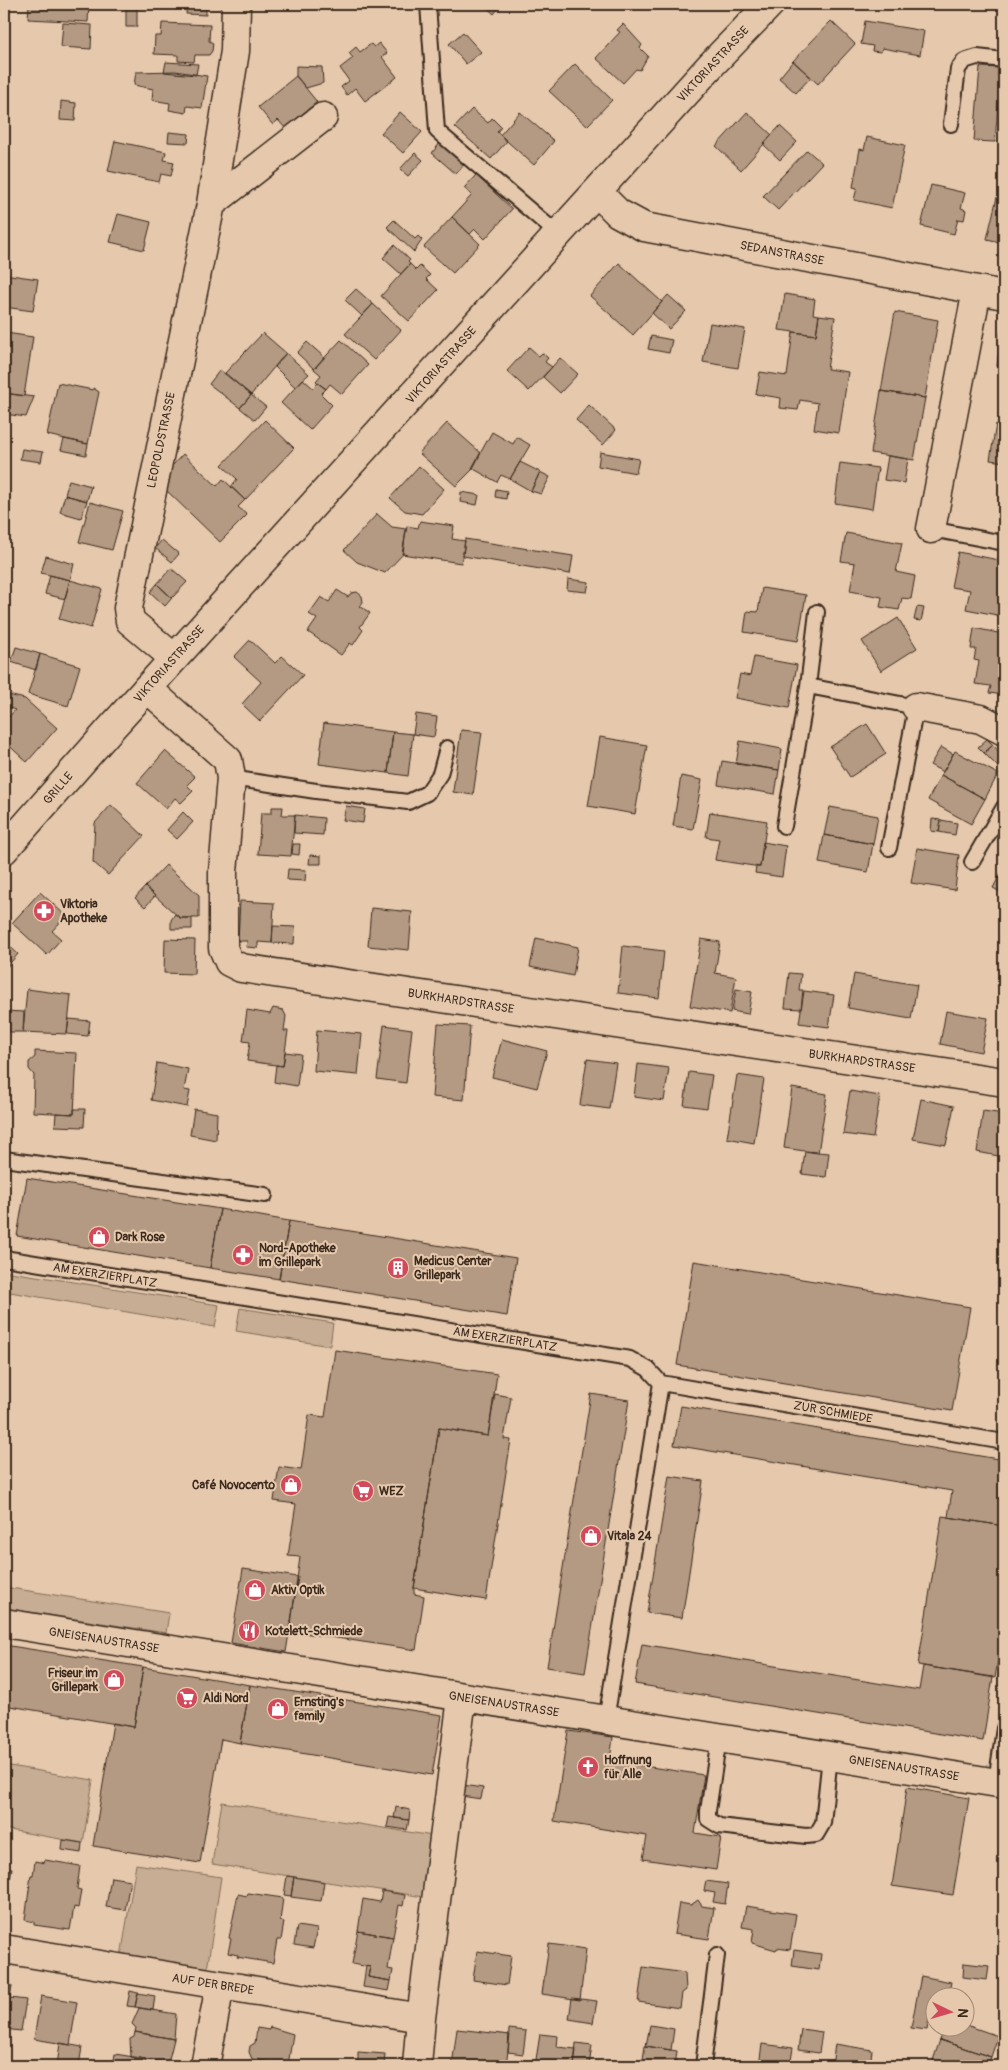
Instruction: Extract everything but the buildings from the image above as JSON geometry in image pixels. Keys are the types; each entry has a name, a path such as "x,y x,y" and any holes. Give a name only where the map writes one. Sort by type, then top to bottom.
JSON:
{"street":[{"name":"LEOPOLDSTRASSE","path":"174,658 130,620 128,608 211,204 235,51 236,4"},
{"name":"VIKTORIASTRASSE","path":"113,726 712,64 770,4"},
{"path":"211,204 323,117"},
{"name":"SEDANSTRASSE","path":"597,192 618,213 644,227 1004,295"},
{"path":"930,529 978,290"},
{"name":"BURKHARDSTRASSE","path":"147,688 228,760 231,778 223,872 223,948 229,962 241,968 1004,1082"},
{"path":"916,707 981,719 1004,731"},
{"name":"GRILLE","path":"4,850 113,726"},
{"name":"GNEISENAUSTRASSE","path":"4,1623 1000,1783"},
{"path":"417,2066 462,1698"},
{"name":"AUF DER BREDE","path":"4,1949 422,2018"},
{"path":"206,2066 220,1985"}],"lane":[{"path":"428,4 437,131 558,235"},
{"path":"951,124 958,69 964,61 977,57 1004,60"},
{"path":"930,529 1004,543"},
{"path":"784,826 808,686 817,612"},
{"path":"808,686 916,707 889,848"},
{"path":"231,778 316,792 408,802 427,793 440,774 447,748"},
{"path":"972,862 1004,807"},
{"path":"4,1159 265,1195"},
{"name":"AM EXERZIERPLATZ","path":"4,1258 630,1359 648,1369 661,1383"},
{"path":"606,1720 661,1383"},
{"name":"ZUR SCHMIEDE","path":"661,1383 1004,1442"},
{"path":"1000,1783 1004,1728"},
{"path":"719,1738 708,1811 708,1819 719,1826 806,1836 816,1835 823,1823 830,1756"},
{"path":"703,2066 717,1955"}],"shaded area":[{"path":"4,1271 219,1305 215,1327 4,1291"},
{"path":"240,1308 333,1323 330,1346 236,1331"},
{"path":"4,1587 169,1613 166,1633 4,1608"},
{"path":"4,1765 93,1780 83,1843 4,1829"},
{"path":"222,1802 433,1836 424,1897 212,1864"},
{"path":"136,1864 221,1877 207,1970 121,1957"}],"place":[{"name":"Viktoria Apotheke","path":"44,911"},
{"name":"Dark Rose","path":"99,1237"},
{"name":"Nord-Apotheke im Grillepark","path":"243,1255"},
{"name":"Medicus Center Grillepark","path":"398,1268"},
{"name":"Café Novocento","path":"291,1485"},
{"name":"WEZ","path":"363,1491"},
{"name":"Vitala 24","path":"591,1536"},
{"name":"Aktiv Optik","path":"255,1590"},
{"name":"Kotelett-Schmiede","path":"249,1631"},
{"name":"Friseur im Grillepark","path":"114,1680"},
{"name":"Aldi Nord","path":"187,1698"},
{"name":"Ernsting's family","path":"278,1709"},
{"name":"Hoffnung für Alle","path":"588,1767"}]}
